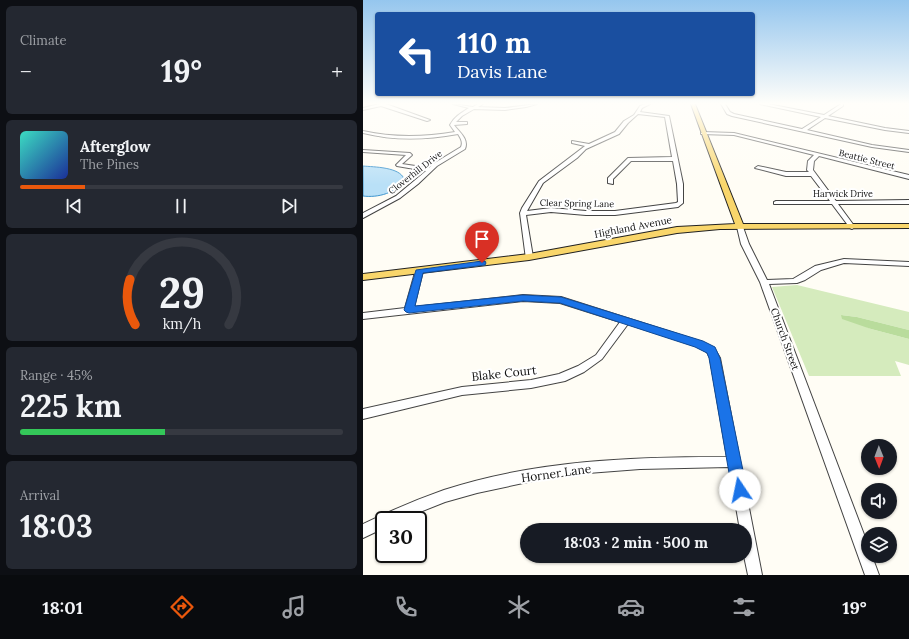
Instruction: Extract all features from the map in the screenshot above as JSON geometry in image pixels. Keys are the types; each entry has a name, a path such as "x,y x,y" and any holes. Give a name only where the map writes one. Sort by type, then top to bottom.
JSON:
{"main road":[{"name":"Church Street","path":"703,133 740,227"},
{"name":"Highland Avenue","path":"363,277 529,257 677,230 740,227 909,226"}],"street":[{"path":"529,257 523,213 541,182 589,146 619,131"},
{"path":"611,183 611,179 630,159 675,159 670,131"},
{"path":"808,131 872,146 909,151"},
{"path":"363,132 390,138 430,138 459,133"},
{"name":"Cloverhill Drive","path":"363,216 398,197 441,161 463,148 465,143 464,139 459,133"},
{"name":"Beattie Street","path":"703,133 734,134 909,177"},
{"path":"574,142 589,146"},
{"path":"363,151 408,154 409,155 399,165 430,170"},
{"path":"817,155 811,161 809,166 813,174 852,227"},
{"name":"Clear Spring Lane","path":"523,213 551,210 592,214 615,214 678,205 681,202 680,184 675,159"},
{"path":"758,168 786,174 813,174"},
{"name":"Harwick Drive","path":"776,203 909,202"},
{"name":"Church Street","path":"740,227 745,244 764,282 872,575"},
{"path":"764,282 793,281 818,268 844,261 909,264"},
{"path":"409,310 419,271"},
{"path":"363,316 523,298 541,298 561,300 699,344 711,350 715,358 755,575"},
{"name":"Blake Court","path":"363,414 462,390 531,384 561,378 581,369 599,357 626,320"},
{"name":"Horner Lane","path":"404,511 461,490 516,478 639,463 734,462"},
{"name":"Horner Lane","path":"363,531 375,525"}],"green space":[{"path":"797,285 909,312 909,330 857,317 841,315 871,329 909,339 909,365 895,361 901,376 809,376 772,287"},
{"path":"841,315 857,317 909,330 909,339 871,329 842,319"}],"water":[{"path":"363,166 380,167 392,170 402,175 404,179 397,188 387,194 363,196"}],"route":[{"path":"482,263 419,271 409,310 523,298 561,300 699,344 711,350 715,358 740,490"}]}
